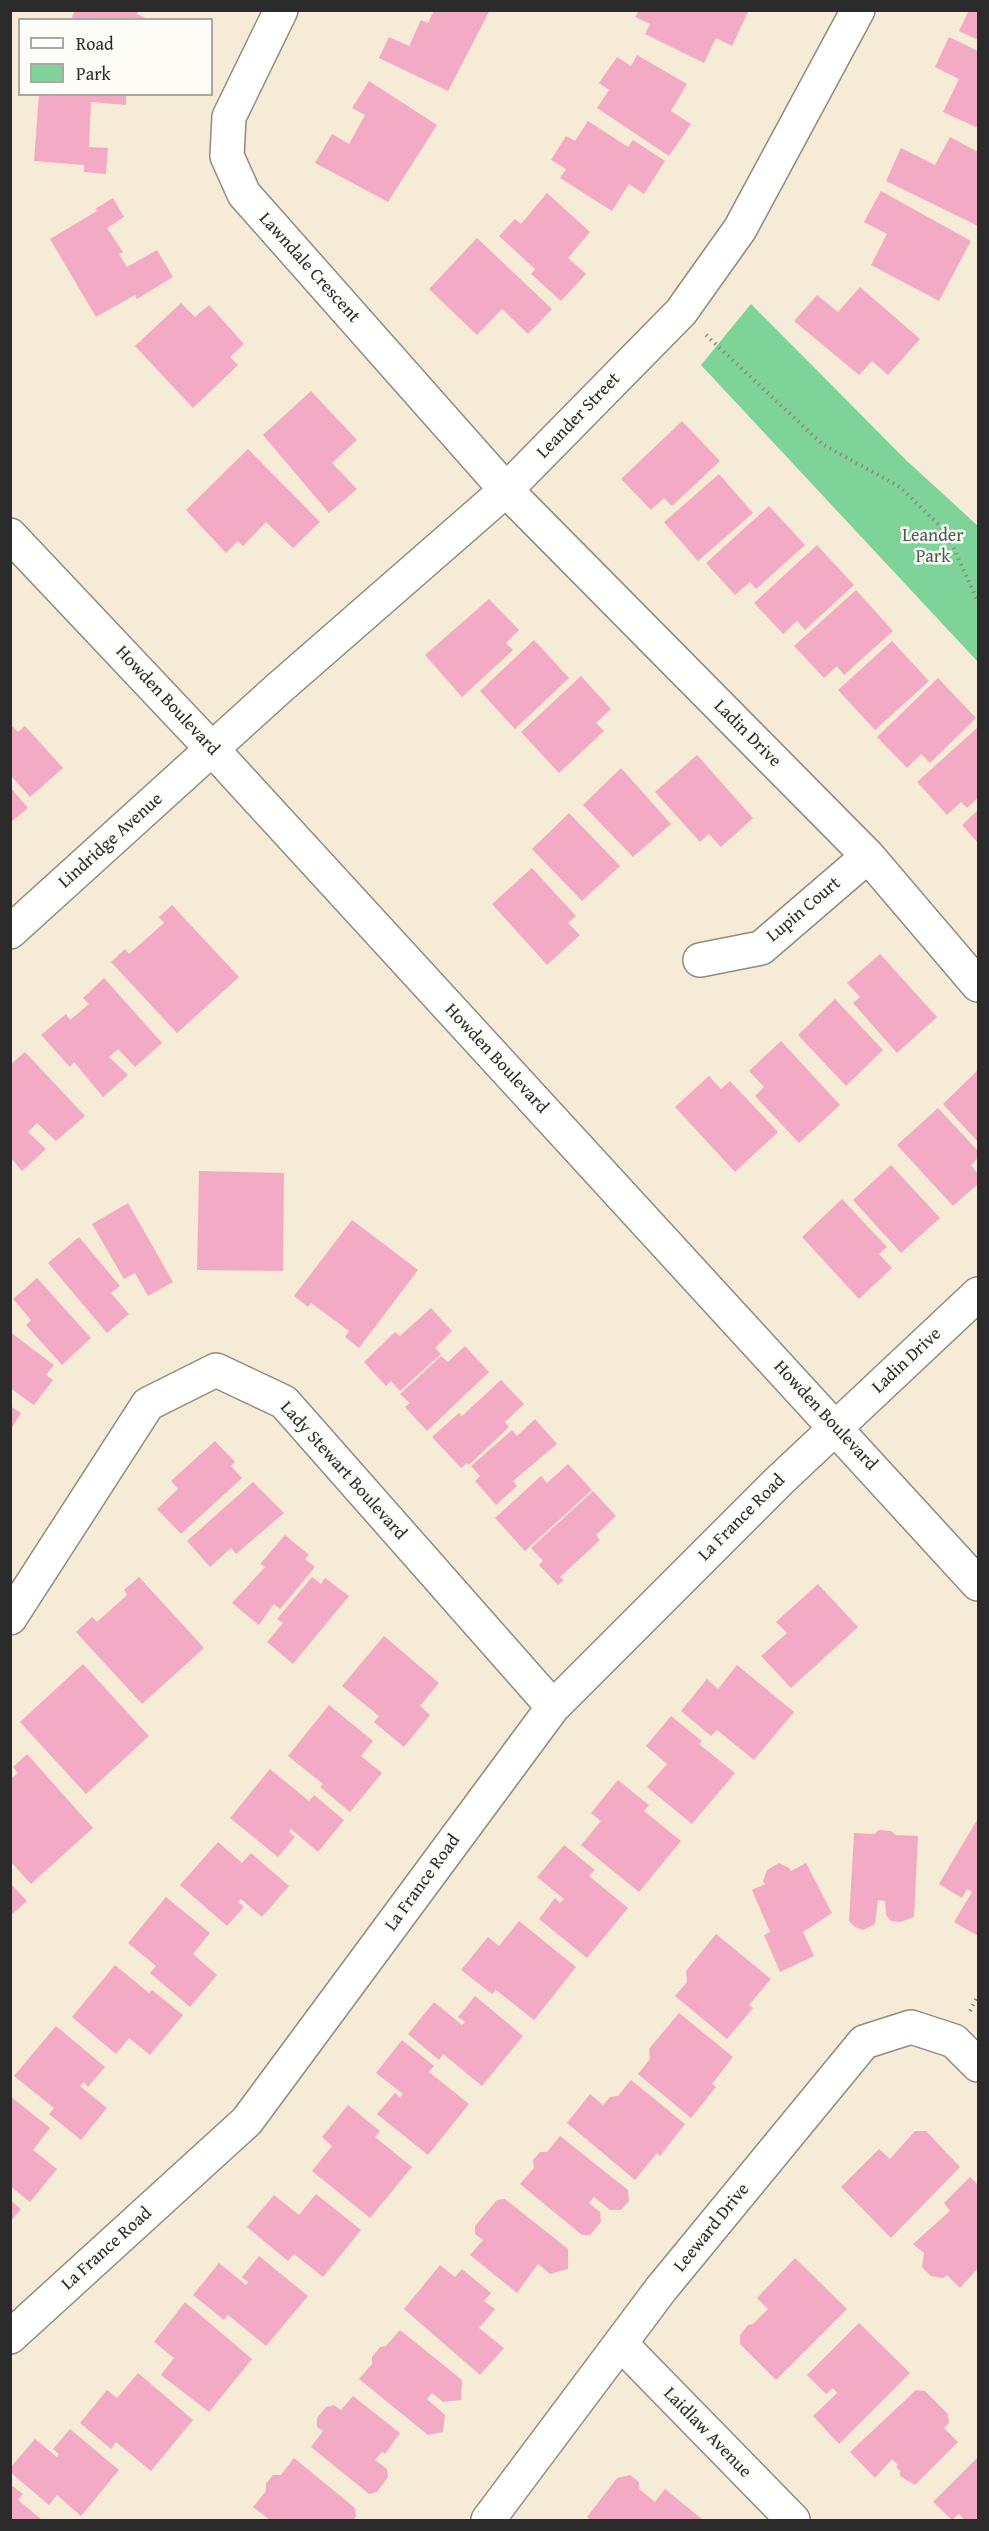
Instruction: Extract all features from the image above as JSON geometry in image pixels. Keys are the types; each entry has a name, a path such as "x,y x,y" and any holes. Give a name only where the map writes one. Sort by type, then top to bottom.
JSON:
{"street":[{"name":"Lawndale Crescent","path":"281,10 229,117 227,156 244,194 506,490"},
{"name":"Leander Street","path":"212,749 506,490 681,312 741,229 858,10"},
{"name":"Ladin Drive","path":"506,490 868,856 978,985"},
{"name":"Howden Boulevard","path":"10,535 212,749 978,1584"},
{"name":"Lindridge Avenue","path":"10,932 212,749"},
{"name":"Lupin Court","path":"700,960 761,948 868,856"},
{"name":"Ladin Drive","path":"836,1428 978,1294"},
{"name":"Lady Stewart Boulevard","path":"10,1618 148,1404 216,1370 284,1402 553,1707"},
{"name":"La France Road","path":"10,2337 247,2121 553,1707 779,1481 836,1428"},
{"name":"Leeward Drive","path":"488,2520 622,2345 661,2289 864,2042 911,2027 954,2041 978,2065"},
{"name":"Laidlaw Avenue","path":"622,2345 793,2520"}],"path":[{"path":"681,312 822,444 900,487 946,533 978,602"}],"green space":[{"name":"Leander Park","path":"751,304 907,461 978,526 978,662 701,365"}],"building":[{"path":"75,10 139,10 137,14 146,18 74,18 72,17"},
{"path":"434,10 490,10 448,91 379,58 389,37 409,46 421,20 428,23"},
{"path":"639,10 749,10 732,46 716,38 704,63 645,34 650,24 635,17"},
{"path":"969,10 978,10 978,40 959,31"},
{"path":"949,37 978,51 978,128 943,112 959,79 935,67"},
{"path":"637,55 687,84 671,111 691,124 669,156 597,108 609,90 599,83 617,57 631,66"},
{"path":"369,81 437,125 388,202 315,163 332,134 349,144 365,115 352,108"},
{"path":"39,96 126,96 126,105 91,102 89,147 108,148 106,174 84,172 84,165 34,161"},
{"path":"588,121 628,147 633,140 665,161 644,194 629,184 612,211 560,178 566,169 551,160 566,136 575,141"},
{"path":"950,137 978,152 978,226 886,181 901,148 935,165"},
{"path":"881,191 971,241 939,301 871,265 887,234 864,222"},
{"path":"547,193 590,232 568,258 586,274 561,301 531,274 535,269 499,236 515,219 521,224"},
{"path":"113,198 124,217 107,228 123,252 119,254 127,267 157,250 173,277 137,299 135,295 96,317 50,239 97,211 95,209"},
{"path":"477,238 552,309 528,334 502,309 477,335 429,289"},
{"path":"860,287 920,339 888,375 872,361 859,375 794,321 817,295 838,312"},
{"path":"181,303 195,317 209,305 244,344 230,357 238,365 193,408 135,346"},
{"path":"311,391 357,440 332,463 357,489 329,513 263,435"},
{"path":"682,421 720,461 672,506 664,498 651,510 621,479"},
{"path":"248,449 320,522 293,548 266,522 243,546 238,541 226,553 186,510"},
{"path":"719,474 753,513 698,561 664,522"},
{"path":"769,506 805,545 756,589 750,582 735,595 706,563"},
{"path":"817,545 854,585 805,630 797,621 783,634 754,603"},
{"path":"856,590 893,631 844,675 837,666 824,678 794,646"},
{"path":"489,599 519,630 506,643 513,650 462,697 425,655"},
{"path":"534,640 569,678 515,729 480,691"},
{"path":"892,641 929,681 875,730 838,690"},
{"path":"581,676 611,709 596,723 604,731 559,773 521,732"},
{"path":"938,678 976,718 930,763 921,754 907,768 877,737"},
{"path":"10,724 18,732 25,726 63,768 30,797 10,775"},
{"path":"978,727 978,798 967,808 961,802 947,815 917,782"},
{"path":"697,755 753,818 721,847 709,834 700,842 655,792"},
{"path":"621,768 671,824 633,857 583,805"},
{"path":"10,787 28,808 10,823"},
{"path":"978,810 978,843 962,825"},
{"path":"569,813 620,866 582,901 532,849"},
{"path":"532,868 576,916 568,923 580,935 547,965 492,904"},
{"path":"172,905 239,977 177,1033 111,962 125,949 129,954 164,923 159,917"},
{"path":"880,954 937,1017 897,1053 853,1003 860,997 847,983"},
{"path":"104,978 162,1043 135,1067 118,1049 109,1057 128,1075 103,1097 74,1062 70,1067 41,1035 66,1014 70,1020 89,1004 83,998"},
{"path":"835,999 883,1050 846,1086 798,1035"},
{"path":"781,1041 840,1105 799,1143 755,1096 764,1087 749,1071"},
{"path":"25,1052 85,1116 56,1141 37,1123 28,1132 46,1149 22,1171 10,1157 10,1065"},
{"path":"978,1070 978,1142 943,1104"},
{"path":"709,1076 721,1089 730,1081 778,1132 735,1172 675,1107"},
{"path":"938,1108 978,1151 978,1158 971,1165 978,1174 978,1184 953,1206 897,1145"},
{"path":"891,1165 940,1218 901,1253 853,1200"},
{"path":"199,1171 284,1173 283,1271 197,1270"},
{"path":"842,1199 887,1247 879,1254 892,1268 859,1299 802,1237"},
{"path":"128,1203 173,1282 148,1296 135,1273 124,1279 92,1224"},
{"path":"352,1220 418,1270 359,1348 345,1337 349,1331 311,1303 308,1307 294,1296"},
{"path":"79,1237 120,1286 111,1293 129,1314 107,1333 48,1263"},
{"path":"37,1278 91,1338 62,1365 26,1325 31,1320 13,1299"},
{"path":"431,1308 452,1331 435,1348 441,1354 400,1391 391,1381 386,1386 364,1362 395,1332 400,1336"},
{"path":"10,1332 54,1365 46,1375 53,1380 34,1405 10,1388"},
{"path":"465,1346 489,1372 427,1431 405,1407 410,1403 400,1394 441,1356 448,1362"},
{"path":"501,1380 524,1404 505,1422 509,1427 469,1465 467,1463 461,1468 432,1437 459,1413 462,1416"},
{"path":"10,1406 21,1413 10,1431"},
{"path":"535,1419 557,1444 513,1481 517,1486 496,1505 475,1481 480,1476 471,1466 512,1430 517,1436"},
{"path":"215,1441 235,1462 231,1466 242,1478 181,1534 157,1509 178,1489 171,1481"},
{"path":"568,1464 592,1490 525,1551 495,1518 541,1476 547,1483"},
{"path":"253,1482 284,1513 236,1554 231,1548 210,1567 187,1541"},
{"path":"593,1491 616,1516 596,1535 600,1540 560,1577 564,1580 558,1585 539,1565 543,1561 531,1548"},
{"path":"285,1535 309,1555 305,1559 315,1567 280,1609 274,1604 259,1625 232,1603 265,1567 260,1564"},
{"path":"139,1577 204,1648 142,1704 76,1632 92,1617 97,1622 127,1595 124,1590"},
{"path":"312,1577 321,1584 325,1578 349,1596 293,1664 267,1642 283,1623 277,1619"},
{"path":"818,1584 858,1627 791,1688 761,1656 787,1633 776,1622"},
{"path":"384,1636 439,1683 420,1706 430,1715 404,1747 374,1722 379,1716 342,1686"},
{"path":"83,1664 149,1736 86,1794 20,1722"},
{"path":"737,1665 794,1712 754,1760 717,1730 711,1736 681,1711 707,1679 718,1689"},
{"path":"329,1705 373,1741 361,1756 382,1773 350,1812 320,1787 323,1784 288,1756"},
{"path":"671,1716 702,1741 699,1744 735,1773 692,1824 647,1787 667,1764 646,1746"},
{"path":"27,1754 93,1828 31,1884 10,1861 10,1779 18,1773 13,1767"},
{"path":"270,1769 309,1801 314,1795 344,1820 318,1852 291,1829 289,1832 295,1837 278,1857 230,1818"},
{"path":"618,1780 649,1805 644,1811 681,1841 639,1892 581,1845 601,1821 591,1813"},
{"path":"977,1820 978,1936 954,1922 972,1892 967,1889 962,1898 939,1884"},
{"path":"879,1830 891,1831 896,1835 918,1836 914,1917 900,1922 891,1921 886,1915 885,1901 878,1900 875,1924 863,1930 855,1927 849,1921 854,1833 874,1834"},
{"path":"218,1842 242,1863 251,1853 289,1886 262,1917 241,1899 238,1902 244,1907 227,1926 180,1885"},
{"path":"564,1845 595,1870 589,1876 628,1908 587,1958 539,1919 555,1898 560,1903 564,1899 537,1877"},
{"path":"779,1863 791,1871 806,1863 832,1913 803,1932 814,1956 780,1972 764,1935 770,1932 752,1890 765,1884 763,1881 767,1870"},
{"path":"10,1883 27,1901 10,1916"},
{"path":"166,1897 210,1933 193,1954 217,1975 190,2007 150,1973 156,1966 128,1943"},
{"path":"519,1921 576,1967 534,2020 496,1990 492,1994 461,1970 488,1937 499,1946"},
{"path":"716,1934 771,1979 749,2005 753,2008 727,2039 675,1996 687,1982 686,1971"},
{"path":"115,1965 149,1993 152,1990 183,2015 150,2055 129,2038 116,2054 72,2017"},
{"path":"475,1996 523,2036 482,2086 443,2054 439,2060 408,2034 434,2002 462,2025 465,2022 458,2017"},
{"path":"679,2013 733,2057 712,2084 716,2087 691,2118 638,2074 650,2059 649,2049"},
{"path":"56,2026 105,2067 88,2087 84,2082 80,2086 107,2108 81,2140 49,2114 54,2108 14,2076"},
{"path":"402,2040 434,2066 429,2072 469,2104 428,2155 377,2114 395,2093 400,2097 403,2094 376,2073"},
{"path":"631,2080 685,2124 660,2156 657,2153 635,2180 567,2123 590,2094 603,2105 610,2097 618,2096"},
{"path":"10,2096 50,2128 33,2150 57,2169 30,2202 10,2186"},
{"path":"348,2105 380,2131 375,2137 412,2167 370,2218 312,2171 332,2146 322,2137"},
{"path":"915,2131 926,2131 960,2167 891,2238 841,2187 879,2149 890,2159"},
{"path":"560,2136 628,2190 629,2201 621,2210 610,2210 594,2197 589,2203 600,2212 601,2222 590,2235 582,2235 520,2184 534,2168 533,2160 540,2152 547,2152"},
{"path":"970,2177 978,2185 978,2268 960,2288 947,2275 943,2278 931,2276 922,2267 924,2253 913,2244 950,2211 944,2203"},
{"path":"316,2194 361,2230 323,2277 294,2254 288,2261 247,2227 274,2195 299,2215"},
{"path":"505,2199 568,2249 568,2269 550,2274 538,2264 517,2293 470,2255 483,2240 475,2234 475,2226 497,2200"},
{"path":"10,2200 21,2209 10,2222"},
{"path":"259,2256 308,2296 266,2346 228,2315 224,2320 193,2295 219,2263 246,2285 248,2282 242,2277"},
{"path":"795,2258 847,2309 776,2380 740,2344 740,2335 748,2325 753,2324 768,2309 757,2298"},
{"path":"440,2265 455,2277 462,2269 491,2293 484,2301 495,2309 479,2328 504,2348 480,2375 404,2309"},
{"path":"185,2302 252,2359 209,2412 161,2375 174,2358 154,2342"},
{"path":"859,2323 910,2373 839,2444 813,2416 837,2393 833,2388 826,2394 807,2375"},
{"path":"400,2330 462,2380 461,2400 443,2402 432,2393 427,2399 445,2415 443,2432 428,2435 359,2379 372,2364 372,2357 380,2347 386,2346"},
{"path":"138,2373 193,2420 151,2471 116,2442 111,2449 80,2423 107,2390 117,2398"},
{"path":"916,2390 925,2391 948,2414 949,2423 944,2428 958,2442 915,2485 900,2476 900,2471 896,2467 898,2465 892,2459 875,2478 850,2452"},
{"path":"353,2396 400,2433 385,2454 382,2452 375,2460 387,2469 388,2477 377,2492 369,2494 311,2447 323,2431 317,2427 317,2418 326,2407 334,2405 341,2410"},
{"path":"70,2429 119,2470 81,2516 57,2495 49,2505 10,2472 10,2468 35,2439 57,2457 59,2454 53,2449"},
{"path":"978,2457 978,2520 961,2520 963,2518 959,2514 952,2520 933,2502"},
{"path":"294,2458 355,2508 356,2517 353,2520 270,2520 253,2507 266,2491 266,2484 273,2475 281,2475"},
{"path":"630,2475 639,2482 639,2489 655,2502 665,2489 703,2520 591,2520 587,2517 617,2478"},
{"path":"10,2484 23,2494 18,2500 42,2520 10,2520"}]}
